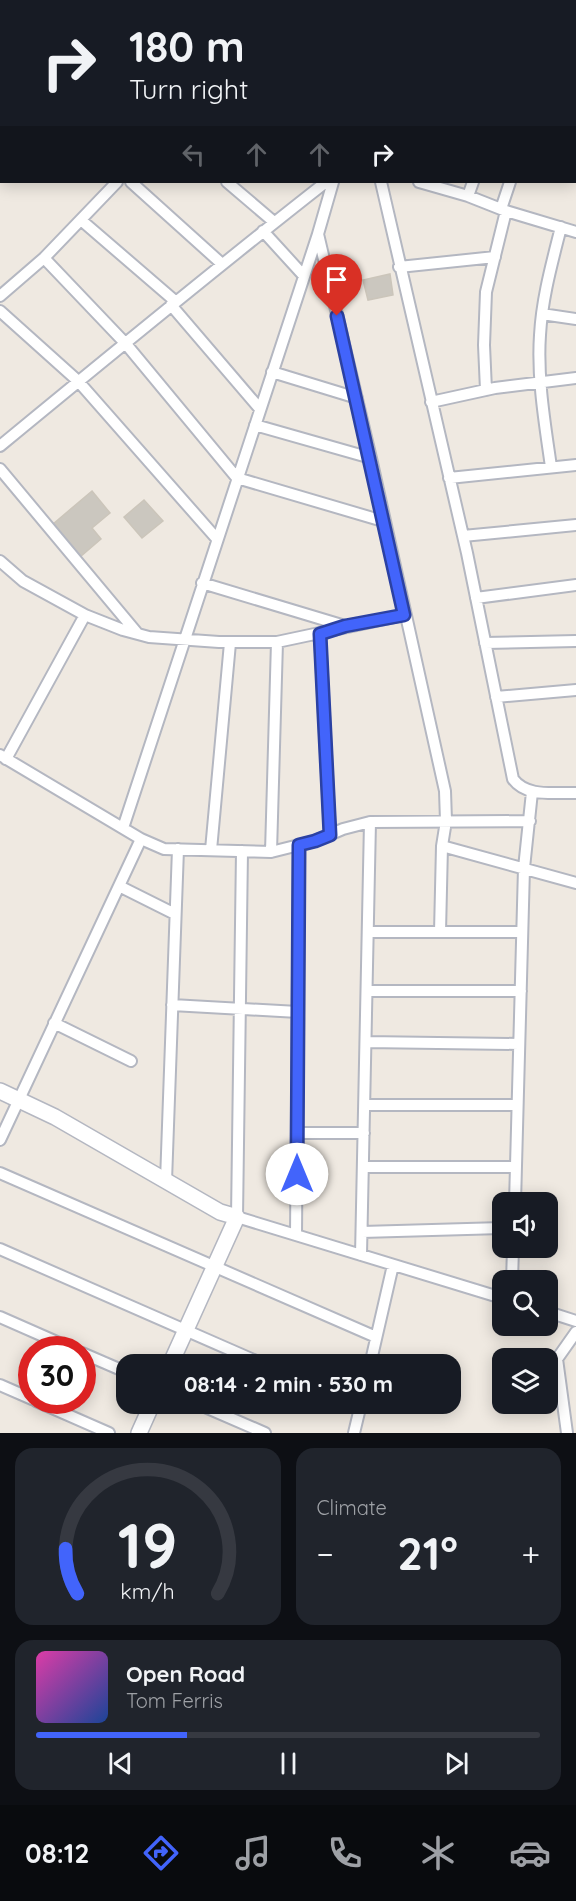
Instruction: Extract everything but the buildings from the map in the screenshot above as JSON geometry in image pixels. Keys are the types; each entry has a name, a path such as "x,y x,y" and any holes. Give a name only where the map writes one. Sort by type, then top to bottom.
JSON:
{"street":[{"path":"0,296 44,258 116,183"},
{"path":"131,183 222,264"},
{"path":"228,183 274,222"},
{"path":"0,446 173,303 325,183"},
{"path":"123,828 333,183"},
{"path":"381,183 463,536 513,779 519,786 532,792 576,793"},
{"path":"422,183 576,232"},
{"path":"468,196 473,183"},
{"path":"486,390 484,320 486,292 510,183"},
{"path":"81,220 173,303 260,409"},
{"path":"551,467 540,381 539,337 561,227"},
{"path":"263,231 304,276"},
{"path":"318,234 371,458 404,615 445,791 446,820 442,846 440,932"},
{"path":"399,267 495,257"},
{"path":"44,258 126,344 237,478 383,520"},
{"path":"0,311 78,381 217,539"},
{"path":"542,314 576,319"},
{"path":"272,372 357,398"},
{"path":"431,402 540,381 576,378"},
{"path":"255,425 371,458"},
{"path":"449,478 576,465"},
{"path":"0,470 137,633"},
{"path":"463,536 576,525"},
{"path":"2,569 86,615 137,633 184,641 277,642 404,615"},
{"path":"202,583 345,626"},
{"path":"476,598 576,585"},
{"path":"86,615 3,757 141,839 164,849 271,852 315,841 343,829 370,822 530,821"},
{"path":"320,634 330,835"},
{"path":"485,643 576,641"},
{"path":"271,852 277,642"},
{"path":"211,850 230,643"},
{"path":"496,697 576,690"},
{"path":"515,1192 524,868 532,792"},
{"path":"361,1255 370,822"},
{"path":"0,1140 141,839"},
{"path":"296,1235 299,845"},
{"path":"442,846 576,883"},
{"path":"166,1181 178,849"},
{"path":"175,1354 237,1217 242,851"},
{"path":"119,886 176,914"},
{"path":"368,932 522,932"},
{"path":"367,991 520,991"},
{"path":"172,1005 298,1012"},
{"path":"54,1023 131,1061"},
{"path":"366,1042 519,1044"},
{"path":"0,1091 55,1118 220,1212 492,1295"},
{"path":"364,1104 517,1105"},
{"path":"297,1132 364,1133"},
{"path":"363,1167 516,1167"},
{"path":"0,1173 376,1337"},
{"path":"362,1232 492,1227"},
{"path":"0,1249 241,1354"},
{"path":"372,1354 393,1265"},
{"path":"558,1315 576,1321"},
{"path":"0,1317 43,1336"},
{"path":"567,1433 557,1359 576,1332"},
{"path":"96,1359 116,1368"},
{"path":"0,1385 18,1393"},
{"path":"66,1414 109,1433"},
{"path":"139,1433 148,1414"},
{"path":"221,1414 264,1433"},
{"path":"354,1433 357,1414"}],"route":[{"path":"297,1174 299,845 330,835 320,634 345,626 404,615 371,458 337,316"}]}
